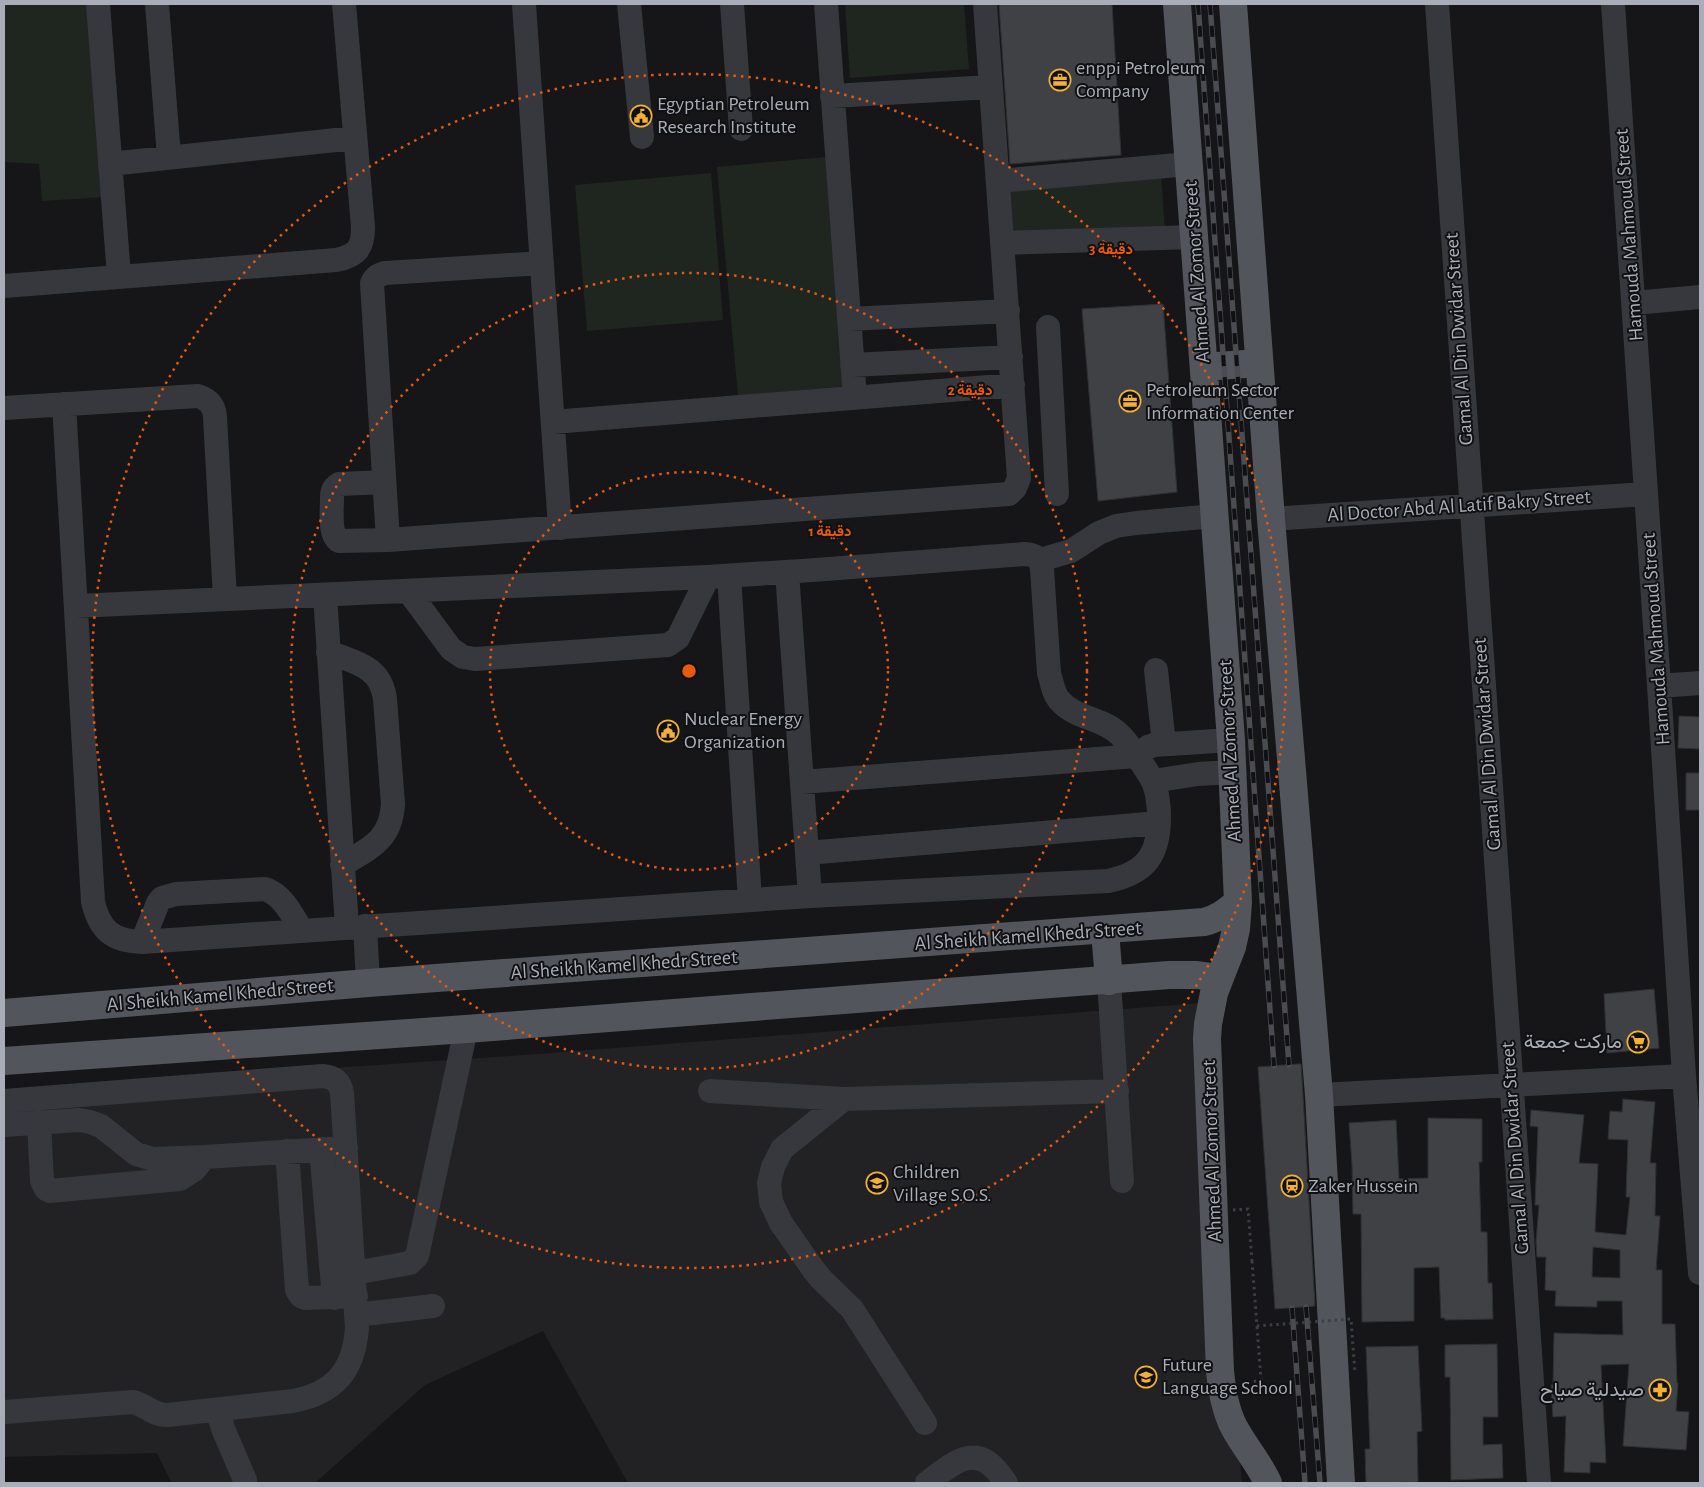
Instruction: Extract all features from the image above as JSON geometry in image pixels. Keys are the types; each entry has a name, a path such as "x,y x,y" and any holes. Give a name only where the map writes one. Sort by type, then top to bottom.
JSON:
{"main road":[{"name":"Ahmed Al Zomor Street","path":"1177,4 1231,740 1238,902 1234,938 1210,1008 1207,1039 1220,1371 1230,1419 1268,1483"},
{"path":"1233,4 1271,519 1319,1095 1341,1483"},
{"path":"1204,367 1259,363"},
{"name":"Al Sheikh Kamel Khedr Street","path":"4,1014 368,982 1106,931 1214,920 1238,902"},
{"path":"1106,931 1109,980"},
{"path":"4,1061 466,1029 1109,980 1183,975 1219,978"}],"street":[{"path":"98,4 119,276"},
{"path":"157,4 170,157"},
{"path":"4,286 348,258 358,250 363,239 344,4"},
{"path":"524,4 560,528"},
{"path":"629,4 642,138"},
{"path":"732,4 741,129"},
{"path":"826,4 855,398"},
{"path":"384,482 339,484 334,487 332,492 333,533 339,541 388,540 560,528 1009,494 1015,488 1019,478 985,4"},
{"name":"Gamal Al Din Dwidar Street","path":"1436,4 1539,1483"},
{"name":"Hamouda Mahmoud Street","path":"1613,4 1660,686 1684,1076 1700,1274"},
{"path":"832,96 991,87"},
{"path":"110,164 356,138"},
{"path":"998,181 1189,164"},
{"path":"1003,243 1194,237"},
{"path":"388,540 372,283 380,274 386,273 542,263"},
{"path":"1634,302 1700,297"},
{"path":"849,319 1008,311"},
{"path":"852,365 1011,354 1048,338 1057,494"},
{"path":"553,422 1013,385"},
{"path":"4,408 198,396 205,398 211,403 215,417 225,598"},
{"path":"64,404 93,902 97,916 104,928 116,937 128,942 810,896 1108,881 1125,877 1140,869 1151,856 1158,840 1158,799 1153,781 1136,756 1118,732 1070,710 1058,700 1049,673 1042,569 1040,560 1034,554 719,576 409,592 225,598 76,606"},
{"name":"Al Doctor Abd Al Latif Bakry Street","path":"1271,519 1646,494"},
{"path":"1040,560 1071,552 1099,533 1116,526 1215,516"},
{"path":"787,572 810,896"},
{"path":"409,592 451,649 463,657 475,659 668,645 678,638 719,576"},
{"path":"719,576 750,900"},
{"path":"325,594 342,865 368,982"},
{"path":"328,652 368,668 381,681 386,699 392,817 388,829 381,839 342,865"},
{"path":"1156,670 1164,744"},
{"path":"1660,686 1700,684"},
{"path":"802,782 1136,756 1148,747 1164,744 1231,740"},
{"path":"1153,781 1198,774 1232,772"},
{"path":"807,853 1159,823"},
{"path":"142,942 158,903 162,898 176,894 265,889 272,891 278,896 302,930"},
{"path":"1109,980 1122,1181"},
{"path":"354,1273 406,1264 417,1256 466,1029"},
{"path":"4,1101 329,1076 341,1088 354,1273 349,1303"},
{"path":"1319,1095 1684,1076"},
{"path":"710,1091 844,1099 1117,1092"},
{"path":"844,1099 782,1149 773,1167 769,1183 771,1202 781,1223 813,1269 852,1309 925,1423"},
{"path":"4,1125 79,1120 90,1122 101,1126 129,1149 144,1157 153,1159 346,1148"},
{"path":"38,1122 42,1181 46,1189 50,1191 180,1178 194,1170 205,1157"},
{"path":"4,1412 133,1402 162,1415 293,1401 311,1398 327,1390 340,1378 350,1363 356,1346 321,1149"},
{"path":"287,1151 297,1290 301,1296 349,1303 433,1306"},
{"path":"217,1410 244,1480"},
{"path":"926,1483 953,1463 967,1457 981,1459 993,1466 1006,1483"}],"path":[{"path":"1248,1209 1261,1380"},
{"path":"1257,1326 1351,1319 1355,1372"}],"shaded area":[{"path":"4,4 92,4 105,197 42,201 39,164 4,162"},
{"path":"845,4 964,4 969,69 850,78"},
{"path":"826,157 847,386 738,396 717,167"},
{"path":"711,173 723,320 587,331 575,185"},
{"path":"1161,174 1165,230 1012,236 1009,187"},
{"path":"1214,1002 1227,1311 1242,1483 628,1483 543,1331 425,1385 315,1483 173,1483 157,1453 4,1457 4,1090 524,1055"}],"building":[{"name":"enppi Petroleum Company","path":"999,4 1112,4 1121,155 1010,164"},
{"name":"Petroleum Sector Information Center","path":"1163,304 1177,492 1098,501 1082,309"},
{"path":"1679,716 1700,717 1700,749 1678,748"},
{"path":"1686,773 1700,773 1700,810 1686,810"},
{"path":"1654,989 1659,1048 1607,1053 1604,994"},
{"name":"Zaker Hussein","path":"1301,1064 1315,1306 1275,1309 1258,1067"},
{"path":"1623,1099 1655,1102 1650,1163 1656,1163 1655,1216 1660,1216 1656,1270 1662,1270 1662,1324 1675,1324 1678,1383 1676,1411 1689,1412 1686,1450 1623,1446 1629,1364 1601,1365 1606,1463 1590,1462 1590,1473 1564,1472 1566,1416 1553,1417 1551,1385 1553,1385 1554,1333 1623,1335 1622,1301 1597,1301 1597,1307 1555,1306 1556,1291 1545,1290 1546,1257 1537,1257 1536,1242 1539,1205 1535,1205 1538,1127 1530,1126 1531,1110 1584,1115 1579,1163 1598,1164 1595,1232 1626,1235 1630,1197 1626,1197 1628,1140 1608,1139 1610,1111 1622,1112","holes":["1593,1247 1620,1250 1620,1278 1592,1277"]},
{"path":"1428,1118 1482,1119 1482,1162 1479,1162 1481,1232 1487,1232 1488,1283 1492,1283 1493,1319 1445,1320 1445,1318 1441,1318 1439,1267 1414,1268 1414,1321 1362,1322 1361,1214 1353,1214 1349,1123 1396,1120 1399,1179 1428,1178"},
{"path":"1497,1344 1498,1417 1483,1417 1483,1445 1502,1444 1503,1478 1451,1480 1450,1377 1445,1377 1445,1345"},
{"path":"1418,1346 1422,1431 1417,1432 1418,1482 1366,1483 1365,1449 1370,1449 1366,1347"}],"railway":[{"path":"1198,4 1274,1066"},
{"path":"1210,4 1289,1065"},
{"path":"1306,1307 1320,1483"},
{"path":"1292,1308 1305,1483"}],"place":[{"name":"enppi Petroleum Company","path":"1060,80"},
{"name":"Egyptian Petroleum Research Institute","path":"641,116"},
{"name":"Petroleum Sector Information Center","path":"1130,401"},
{"name":"Nuclear Energy Organization","path":"668,731"},
{"name":"ماركت جمعة","path":"1638,1042"},
{"name":"Children Village S.O.S.","path":"877,1183"},
{"name":"Zaker Hussein","path":"1292,1186"},
{"name":"Future Language School","path":"1146,1377"},
{"name":"صيدلية صياح","path":"1660,1390"}]}
